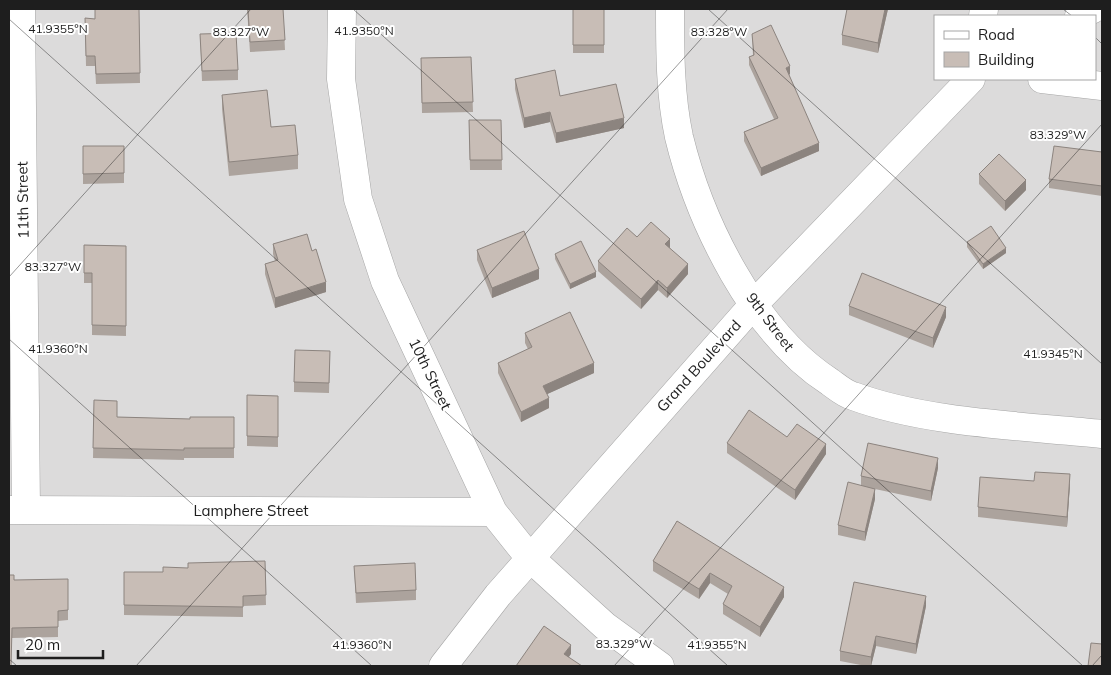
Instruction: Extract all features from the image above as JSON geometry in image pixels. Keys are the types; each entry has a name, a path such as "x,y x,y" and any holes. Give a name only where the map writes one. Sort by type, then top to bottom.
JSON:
{"street":[{"name":"11th Street","path":"17,510 22,9"},
{"name":"10th Street","path":"342,9 342,79 358,199 385,281 493,512 530,558 605,626 660,666"},
{"name":"9th Street","path":"670,9 670,71 679,136 696,193 724,254 754,304 786,347 816,373 851,396 928,415 1102,434"},
{"path":"1082,15 1093,9"},
{"name":"Grand Boulevard","path":"443,666 479,617 754,304 970,80"},
{"path":"1051,80 1102,86"},
{"name":"Lamphere Street","path":"17,510 493,512"}],"shaded area":[{"path":"9,9 1102,9 1102,666 9,666"}],"building":[{"path":"95,9 139,9 140,73 96,74 95,56 86,56 85,18 95,19"},
{"path":"248,9 283,9 285,40 250,42"},
{"path":"573,9 604,9 604,45 573,45"},
{"path":"847,9 885,9 878,43 842,35"},
{"path":"771,25 790,66 786,68 819,143 761,168 744,132 778,118 749,57 754,55 752,34"},
{"path":"236,33 238,70 202,71 200,34"},
{"path":"471,57 473,102 422,103 421,58"},
{"path":"555,70 560,96 616,84 624,118 556,133 550,112 524,118 515,79"},
{"path":"267,90 271,127 295,125 298,155 229,162 222,95"},
{"path":"469,120 501,120 502,160 470,160"},
{"path":"83,146 124,146 124,173 83,174"},
{"path":"1054,146 1102,152 1102,186 1049,179"},
{"path":"999,154 1026,180 1005,201 979,174"},
{"path":"651,222 670,239 665,244 688,264 667,288 658,280 641,299 598,261 627,228 637,237"},
{"path":"991,226 1006,248 983,264 967,242"},
{"path":"524,231 539,269 492,288 477,250"},
{"path":"307,234 312,251 316,249 326,282 275,298 265,264 278,260 273,244"},
{"path":"581,241 596,272 570,284 555,254"},
{"path":"84,245 126,246 126,326 92,325 92,273 84,273"},
{"path":"862,273 946,307 933,338 849,306"},
{"path":"570,312 594,363 543,386 549,398 521,412 498,363 532,347 525,333"},
{"path":"295,350 330,351 329,383 294,382"},
{"path":"247,395 278,396 278,437 247,436"},
{"path":"94,400 117,401 117,417 190,419 190,417 234,417 234,448 184,448 184,450 93,448"},
{"path":"749,410 787,437 797,424 826,444 795,490 727,443"},
{"path":"868,443 938,458 931,491 861,476"},
{"path":"1035,472 1070,474 1067,517 978,507 980,477 1034,481"},
{"path":"848,482 875,489 865,532 838,525"},
{"path":"677,521 784,587 760,627 723,604 732,586 710,573 699,589 653,561"},
{"path":"265,561 266,595 243,596 243,607 124,605 124,572 163,572 163,567 188,568 188,563"},
{"path":"415,563 416,590 356,593 354,566"},
{"path":"9,575 14,575 14,580 68,579 68,610 58,611 58,627 12,628 11,666 9,666"},
{"path":"854,582 926,596 916,644 876,636 871,657 840,651"},
{"path":"544,626 571,645 564,654 582,666 516,666"},
{"path":"1091,643 1102,644 1102,666 1088,666"}]}
